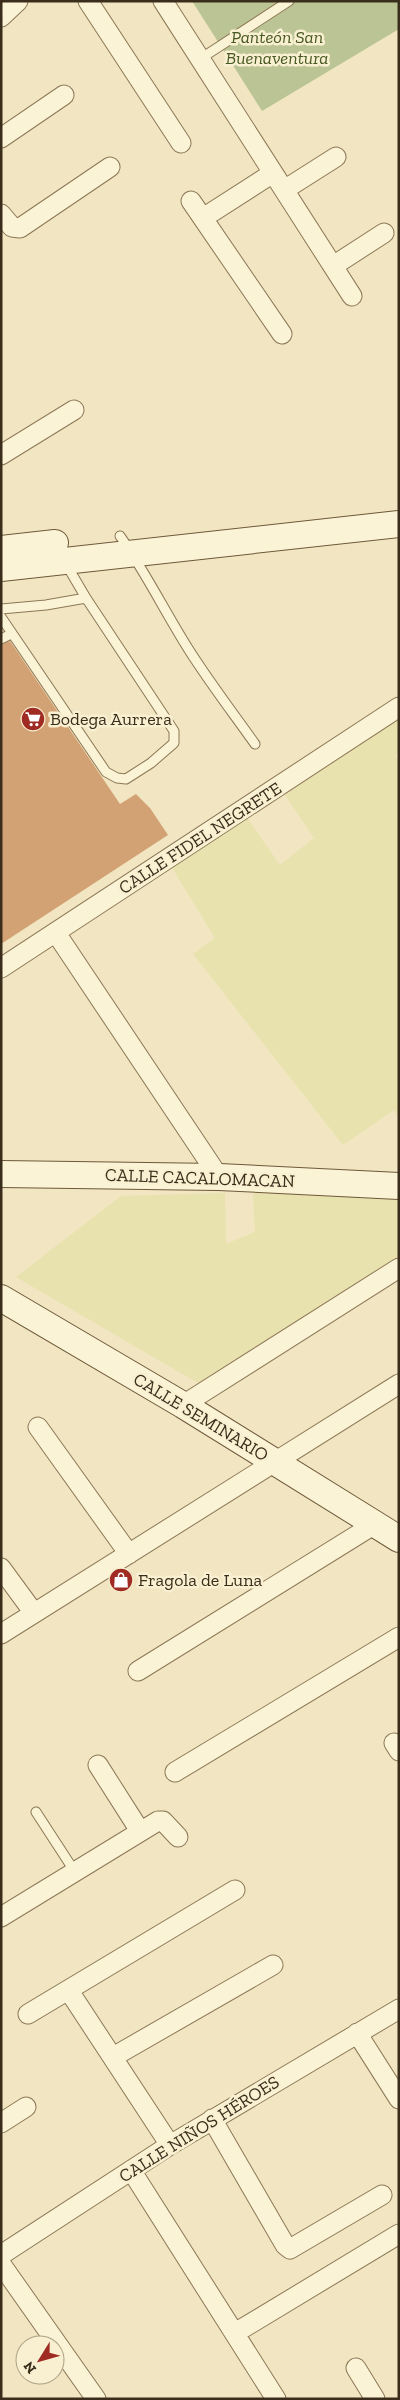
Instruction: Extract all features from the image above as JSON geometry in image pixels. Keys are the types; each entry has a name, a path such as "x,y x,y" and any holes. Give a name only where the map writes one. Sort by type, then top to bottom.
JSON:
{"street":[{"path":"1,17 18,1"},
{"path":"88,1 181,143"},
{"path":"163,1 352,296"},
{"path":"1,138 64,95"},
{"path":"284,190 336,156"},
{"path":"1,214 12,227 20,228 110,167"},
{"path":"203,218 273,173"},
{"path":"191,200 282,334"},
{"path":"333,266 384,233"},
{"path":"1,455 74,410"},
{"path":"126,545 399,506"},
{"path":"1,549 62,551 399,524"},
{"path":"1,568 62,551"},
{"name":"CALLE FIDEL NEGRETE","path":"1,968 399,707"},
{"path":"56,933 219,1176"},
{"name":"CALLE CACALOMACAN","path":"1,1174 219,1176 399,1186"},
{"path":"183,1405 399,1268"},
{"name":"CALLE SEMINARIO","path":"1,1298 183,1405 399,1539"},
{"path":"1,1634 399,1384"},
{"path":"38,1427 129,1554"},
{"path":"138,1671 375,1524"},
{"path":"1,1568 34,1613"},
{"path":"175,1772 399,1637"},
{"path":"98,1765 140,1831"},
{"path":"1,1917 161,1820 178,1837"},
{"path":"28,2014 235,1890"},
{"path":"113,2057 273,1965"},
{"path":"69,1990 170,2145"},
{"name":"CALLE NIÑOS HÉROES","path":"1,2255 170,2145 399,2008"},
{"path":"357,2033 399,2099"},
{"path":"1,2123 26,2107"},
{"path":"212,2120 285,2245 290,2249 382,2195"},
{"path":"131,2170 276,2399"},
{"path":"235,2332 399,2234"},
{"path":"1,2264 96,2399"},
{"path":"356,2368 375,2399"}],"lane":[{"path":"200,59 289,1"},
{"path":"126,545 190,652 255,744"},
{"path":"1,617 10,634 106,772 117,778 126,779 170,748 175,738 174,731 86,598 62,551"},
{"path":"1,609 46,605 86,598"},
{"path":"1,639 10,634"},
{"path":"36,1812 76,1872"}],"shaded area":[{"path":"399,714 399,752 395,755 399,761 399,1118 394,1110 343,1145 193,954 215,938 172,868 247,818 280,865 314,838 285,795"},
{"path":"225,1193 226,1244 255,1232 253,1193 399,1195 399,1258 198,1383 16,1277 121,1196"}],"green space":[{"name":"Panteón San Buenaventura","path":"192,1 399,1 399,29 262,111"}],"building":[{"name":"Bodega Aurrera","path":"10,641 120,804 136,794 150,808 168,835 1,944 1,645"}],"place":[{"name":"Bodega Aurrera","path":"33,719"},
{"name":"Fragola de Luna","path":"121,1580"}]}
